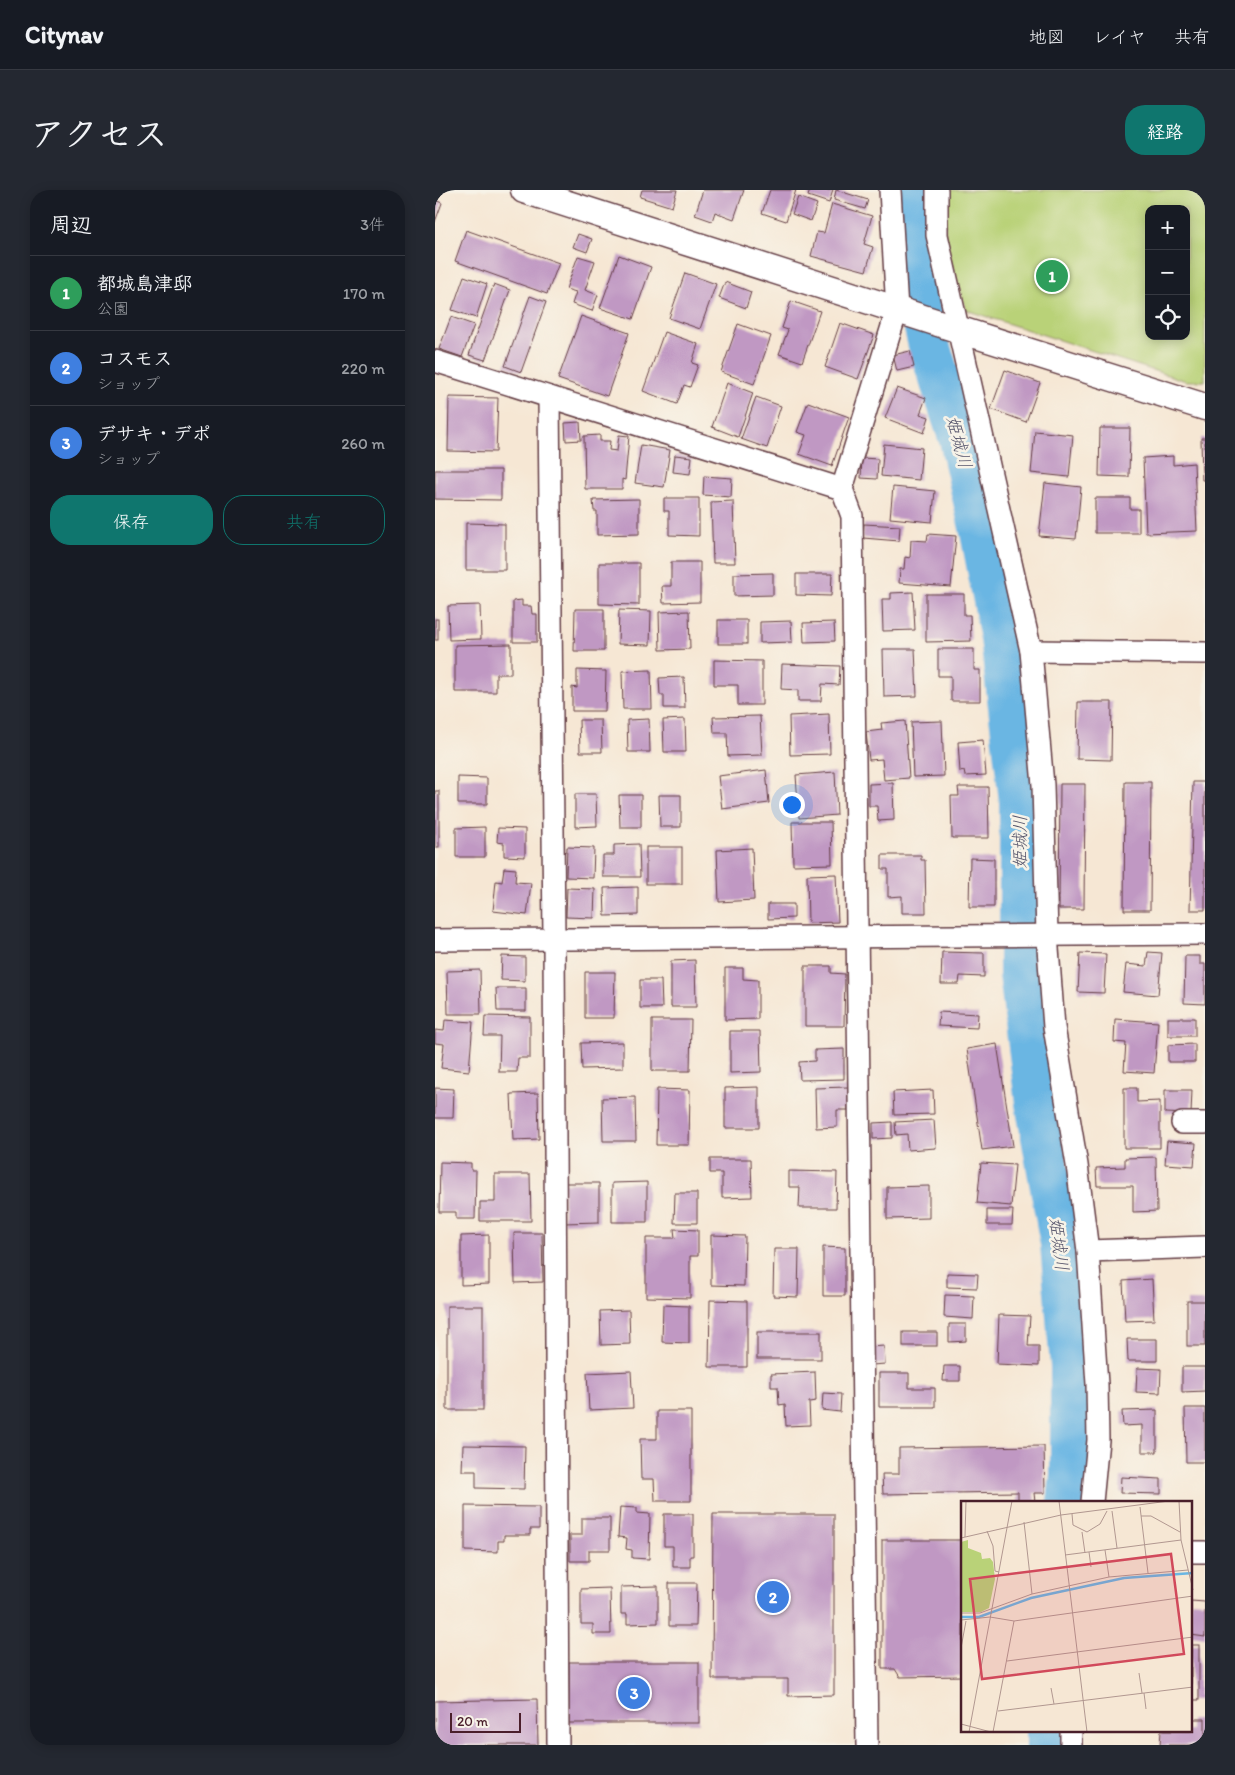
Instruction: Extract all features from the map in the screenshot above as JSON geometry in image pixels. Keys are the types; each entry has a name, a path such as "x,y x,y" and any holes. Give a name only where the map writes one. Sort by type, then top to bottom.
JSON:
{"street":[{"path":"524,190 957,330 1205,407"},
{"path":"867,1745 852,516 843,488 897,310 890,190"},
{"path":"937,190 937,235 1031,651 1043,785 1047,935 1054,1026 1077,1165 1088,1251 1097,1384 1097,1440 1092,1501"},
{"path":"435,361 843,488"},
{"path":"549,397 558,1745"},
{"path":"1031,651 1205,653"},
{"path":"435,940 1205,934"},
{"path":"1182,1123 1205,1123"},
{"path":"1088,1251 1205,1247"},
{"path":"1071,1732 1071,1745"}],"green space":[{"path":"946,190 1205,190 1205,381 1186,381 966,310 945,242"}],"building":[{"path":"642,190 677,190 672,207 640,197"},
{"path":"703,190 744,190 734,219 715,212 712,221 695,215"},
{"path":"770,190 796,190 786,221 762,213"},
{"path":"810,190 833,190 829,203 808,196"},
{"path":"836,190 868,200 865,209 834,200"},
{"path":"798,197 817,204 811,221 792,214"},
{"path":"435,200 442,203 435,222"},
{"path":"832,204 872,216 864,244 873,247 866,271 811,256 817,232 824,233"},
{"path":"466,230 559,263 547,294 455,261"},
{"path":"578,234 592,239 587,252 573,247"},
{"path":"619,255 651,267 633,319 600,308"},
{"path":"578,256 595,261 585,290 598,295 592,311 572,304 576,292 566,289"},
{"path":"685,273 716,284 700,329 669,318"},
{"path":"464,276 487,284 476,318 452,310"},
{"path":"725,282 751,292 746,308 719,298"},
{"path":"494,284 510,290 485,360 469,355"},
{"path":"530,296 546,302 521,372 505,366"},
{"path":"791,301 820,311 802,362 779,354 788,330 782,328"},
{"path":"581,316 629,333 607,396 558,379"},
{"path":"451,317 474,325 462,357 439,349"},
{"path":"840,323 874,335 858,379 825,367"},
{"path":"738,324 771,336 754,384 721,372"},
{"path":"664,332 698,344 692,363 698,365 690,387 684,385 677,404 643,391"},
{"path":"910,351 914,367 897,371 893,355"},
{"path":"1005,370 1040,383 1026,422 991,409"},
{"path":"727,383 753,393 738,437 712,427"},
{"path":"897,388 926,398 920,414 929,417 924,433 885,418"},
{"path":"449,397 498,398 496,452 448,451"},
{"path":"756,397 781,406 767,448 741,439"},
{"path":"808,402 849,417 832,466 799,454 806,435 797,432"},
{"path":"580,422 581,440 566,441 565,423"},
{"path":"1100,428 1130,428 1129,477 1099,476"},
{"path":"1035,431 1073,435 1069,477 1031,473"},
{"path":"600,435 600,441 610,441 609,450 617,451 619,435 629,436 625,480 622,479 622,489 585,489 584,436"},
{"path":"1201,438 1205,438 1205,480 1202,480"},
{"path":"884,444 922,448 919,480 881,476"},
{"path":"641,445 670,450 664,487 635,483"},
{"path":"675,455 692,457 690,474 673,472"},
{"path":"1173,456 1173,465 1194,463 1197,531 1146,533 1143,458"},
{"path":"862,458 878,459 877,479 861,478"},
{"path":"435,470 501,470 501,500 435,499"},
{"path":"704,476 732,478 731,497 703,495"},
{"path":"1045,483 1081,487 1076,539 1039,536"},
{"path":"893,487 935,491 932,522 890,518"},
{"path":"664,498 699,498 699,536 669,535 669,511 664,511"},
{"path":"1095,498 1130,498 1130,509 1139,509 1139,533 1095,533"},
{"path":"639,499 639,534 597,535 597,511 594,511 593,500"},
{"path":"733,501 735,563 713,563 711,502"},
{"path":"466,523 505,524 505,570 466,570"},
{"path":"864,524 900,526 899,541 863,538"},
{"path":"928,534 956,536 951,587 899,583 900,569 904,569 905,557 910,558 911,540 927,541"},
{"path":"671,562 700,562 700,602 663,603 662,586 671,586"},
{"path":"599,563 639,563 639,605 599,604"},
{"path":"773,573 773,595 734,596 734,574"},
{"path":"796,574 832,574 831,596 796,595"},
{"path":"913,592 915,630 883,631 882,599 891,599 891,593"},
{"path":"926,594 964,594 964,615 970,615 971,641 926,642"},
{"path":"522,600 522,606 531,606 532,614 537,614 537,642 513,642 513,601"},
{"path":"480,605 481,639 449,640 448,606"},
{"path":"575,609 604,609 604,651 574,651"},
{"path":"619,610 651,611 650,645 618,644"},
{"path":"689,611 690,649 660,650 659,612"},
{"path":"435,619 438,619 438,640 435,640"},
{"path":"718,620 747,620 747,644 718,644"},
{"path":"791,621 792,642 760,643 760,622"},
{"path":"834,622 835,641 804,642 803,623"},
{"path":"511,644 511,674 496,674 496,692 455,692 455,645"},
{"path":"883,649 915,649 917,696 884,697"},
{"path":"938,649 974,649 974,670 980,670 980,701 951,701 951,676 938,676"},
{"path":"714,660 762,661 762,705 738,705 738,685 714,685"},
{"path":"782,664 840,666 839,685 822,684 821,701 798,701 798,690 781,689"},
{"path":"577,670 606,671 605,711 572,711 572,687 577,688"},
{"path":"651,670 652,709 623,709 622,671"},
{"path":"684,677 685,708 664,708 664,695 660,695 659,678"},
{"path":"1078,702 1112,702 1111,760 1077,759"},
{"path":"829,714 830,754 790,755 789,716"},
{"path":"760,716 762,755 728,756 727,733 714,733 713,717"},
{"path":"649,719 650,752 628,752 627,720"},
{"path":"685,719 686,752 664,752 663,720"},
{"path":"579,720 601,720 602,752 580,752"},
{"path":"905,721 909,778 884,780 882,759 869,760 866,732 882,730 881,723"},
{"path":"942,721 944,776 913,777 911,722"},
{"path":"983,740 986,775 965,776 964,771 960,772 958,742"},
{"path":"766,770 769,803 722,809 718,776"},
{"path":"835,772 837,815 799,818 796,775"},
{"path":"458,777 487,778 487,804 458,804"},
{"path":"1125,782 1151,782 1150,910 1124,910"},
{"path":"1193,782 1205,782 1205,910 1190,910"},
{"path":"893,783 894,820 878,821 877,806 869,806 869,784"},
{"path":"1060,784 1085,784 1084,909 1059,909"},
{"path":"958,787 988,787 989,838 952,838 951,796 959,796"},
{"path":"435,791 439,791 439,847 435,847"},
{"path":"575,794 596,794 597,826 575,827"},
{"path":"619,795 641,795 641,827 620,827"},
{"path":"659,795 681,795 681,827 660,827"},
{"path":"792,822 831,822 832,864 793,865"},
{"path":"485,827 485,857 456,857 456,828"},
{"path":"498,828 525,829 525,857 504,856 504,843 497,842"},
{"path":"639,844 640,877 603,877 603,855 614,855 614,845"},
{"path":"567,847 594,848 593,878 566,877"},
{"path":"646,847 682,847 682,884 646,884"},
{"path":"752,848 754,900 719,902 717,850"},
{"path":"882,855 921,855 921,860 925,860 926,913 902,913 902,896 888,897 888,869 882,869"},
{"path":"970,858 994,859 994,907 969,907"},
{"path":"504,868 516,869 515,882 531,883 527,915 493,911 496,881 502,882"},
{"path":"836,874 838,922 808,923 807,875"},
{"path":"638,887 638,915 605,916 604,888"},
{"path":"567,888 595,889 594,918 566,917"},
{"path":"768,904 794,904 794,918 768,919"},
{"path":"942,952 984,953 984,977 960,976 959,984 941,984"},
{"path":"1148,952 1162,953 1158,995 1123,992 1126,964 1146,966"},
{"path":"1080,953 1106,954 1104,993 1078,992"},
{"path":"502,956 525,957 525,981 501,980"},
{"path":"1185,956 1200,956 1200,964 1205,964 1205,1004 1184,1003"},
{"path":"695,960 696,1007 671,1007 671,961"},
{"path":"805,966 831,966 831,973 845,974 844,1026 805,1026"},
{"path":"725,968 743,968 743,979 758,980 758,1019 725,1020"},
{"path":"480,970 481,1014 448,1014 447,971"},
{"path":"585,972 615,972 614,1018 585,1018"},
{"path":"640,980 661,980 662,1008 640,1008"},
{"path":"496,988 526,988 526,1011 497,1011"},
{"path":"939,1012 978,1014 977,1028 938,1026"},
{"path":"485,1016 530,1017 530,1058 518,1058 517,1072 499,1072 500,1036 484,1036"},
{"path":"1168,1018 1195,1018 1195,1036 1168,1036"},
{"path":"1115,1019 1158,1022 1154,1073 1124,1071 1126,1043 1114,1042"},
{"path":"445,1020 473,1022 469,1071 441,1068 444,1044 435,1043 435,1030 444,1031"},
{"path":"652,1020 691,1020 690,1071 652,1071"},
{"path":"730,1031 760,1031 761,1072 730,1073"},
{"path":"623,1042 623,1068 582,1069 581,1043"},
{"path":"997,1044 1013,1146 982,1150 967,1049"},
{"path":"1195,1044 1195,1062 1168,1062 1168,1045"},
{"path":"844,1049 844,1079 800,1080 799,1062 815,1061 815,1050"},
{"path":"759,1087 759,1128 725,1128 725,1088"},
{"path":"848,1087 848,1110 837,1110 837,1127 816,1128 815,1088"},
{"path":"435,1088 454,1089 453,1118 435,1118"},
{"path":"1124,1088 1137,1088 1137,1102 1160,1101 1160,1148 1124,1148"},
{"path":"657,1089 690,1090 689,1145 656,1145"},
{"path":"933,1090 934,1114 894,1115 893,1092"},
{"path":"1165,1090 1192,1090 1191,1114 1165,1113"},
{"path":"538,1093 539,1139 513,1140 511,1094"},
{"path":"635,1097 636,1141 603,1141 602,1098"},
{"path":"934,1120 936,1148 908,1150 907,1134 896,1135 895,1122"},
{"path":"892,1122 892,1138 873,1139 873,1123"},
{"path":"1167,1141 1196,1143 1194,1166 1165,1164"},
{"path":"1156,1157 1157,1211 1133,1212 1133,1186 1097,1186 1096,1168 1125,1167 1125,1158"},
{"path":"710,1159 751,1159 752,1197 722,1198 722,1173 710,1173"},
{"path":"440,1162 471,1163 471,1170 476,1170 475,1219 456,1219 456,1212 439,1212"},
{"path":"981,1163 1015,1165 1011,1206 977,1203"},
{"path":"789,1171 837,1172 836,1208 799,1208 800,1187 789,1187"},
{"path":"495,1174 530,1174 531,1221 480,1221 480,1202 495,1202"},
{"path":"647,1182 647,1222 612,1222 612,1183"},
{"path":"564,1183 599,1183 599,1222 564,1223"},
{"path":"929,1186 929,1218 887,1219 887,1187"},
{"path":"675,1193 697,1193 697,1223 674,1223"},
{"path":"987,1210 1013,1210 1012,1225 987,1225"},
{"path":"674,1229 698,1230 698,1256 690,1256 690,1298 646,1297 646,1238 675,1238"},
{"path":"514,1233 542,1233 543,1282 515,1283"},
{"path":"489,1235 489,1284 461,1285 461,1236"},
{"path":"711,1235 745,1236 744,1286 711,1285"},
{"path":"823,1247 845,1248 845,1296 823,1296"},
{"path":"774,1249 799,1249 798,1297 773,1296"},
{"path":"947,1273 978,1274 977,1288 947,1287"},
{"path":"1152,1279 1154,1320 1125,1321 1123,1281"},
{"path":"945,1295 974,1296 973,1319 944,1317"},
{"path":"710,1300 747,1301 747,1367 709,1367"},
{"path":"1187,1301 1205,1301 1205,1346 1187,1346"},
{"path":"663,1305 689,1306 689,1343 662,1342"},
{"path":"447,1306 483,1306 483,1410 447,1410"},
{"path":"629,1310 630,1344 601,1345 600,1311"},
{"path":"999,1315 1030,1316 1028,1346 1039,1346 1039,1366 997,1364"},
{"path":"949,1324 966,1324 966,1341 949,1342"},
{"path":"757,1332 821,1332 821,1359 757,1359"},
{"path":"903,1332 937,1332 937,1346 903,1346"},
{"path":"1127,1339 1157,1339 1157,1361 1128,1361"},
{"path":"884,1346 885,1364 872,1365 870,1347"},
{"path":"944,1366 960,1366 960,1381 943,1381"},
{"path":"1182,1367 1205,1367 1205,1391 1182,1392"},
{"path":"1137,1368 1161,1369 1160,1393 1136,1392"},
{"path":"631,1371 633,1408 589,1410 587,1373"},
{"path":"815,1372 816,1401 809,1402 810,1425 786,1426 785,1404 779,1405 778,1387 771,1387 771,1374"},
{"path":"879,1373 909,1373 909,1388 935,1388 935,1407 879,1407"},
{"path":"823,1393 841,1394 840,1412 822,1410"},
{"path":"1185,1408 1205,1408 1205,1462 1186,1462"},
{"path":"1157,1410 1157,1452 1142,1452 1142,1425 1123,1426 1122,1411"},
{"path":"657,1411 691,1411 691,1501 655,1501 654,1479 641,1479 640,1439 657,1439"},
{"path":"463,1445 525,1446 524,1489 476,1488 476,1471 462,1471"},
{"path":"1044,1446 1045,1493 1034,1493 1035,1501 1018,1501 1018,1492 883,1494 882,1474 899,1474 899,1448"},
{"path":"1121,1477 1161,1479 1161,1494 1120,1493"},
{"path":"465,1506 539,1507 539,1529 530,1529 530,1535 504,1535 504,1541 498,1541 498,1552 465,1551"},
{"path":"620,1507 637,1508 637,1513 650,1514 649,1559 632,1558 632,1550 626,1549 627,1538 618,1537"},
{"path":"664,1514 693,1514 693,1556 690,1556 690,1567 673,1567 673,1546 664,1546"},
{"path":"713,1514 834,1514 834,1695 788,1696 788,1679 712,1679"},
{"path":"582,1518 610,1518 610,1550 589,1550 589,1561 570,1561 570,1535 582,1535"},
{"path":"882,1540 961,1540 961,1676 900,1677 895,1669 882,1669"},
{"path":"669,1583 697,1583 696,1626 669,1626"},
{"path":"658,1586 658,1623 627,1624 627,1614 621,1614 621,1587"},
{"path":"610,1588 611,1634 593,1634 593,1624 581,1624 581,1589"},
{"path":"1193,1601 1205,1602 1205,1637 1193,1635"},
{"path":"1193,1645 1199,1645 1199,1700 1193,1700"},
{"path":"569,1662 699,1662 699,1723 569,1723"},
{"path":"537,1699 538,1745 435,1745 435,1701"},
{"path":"1193,1719 1205,1719 1205,1745 1160,1745 1161,1732 1193,1732"}],"waterway":[{"name":"姫城川","path":"909,190 906,228 912,274 930,349 960,440 980,527 1001,638 1020,801 1020,974 1036,1103 1061,1244 1071,1366 1071,1475 1068,1501"},
{"name":"姫城川","path":"1047,1732 1047,1745"}],"place":[{"name":"都城島津邸","path":"1052,276"},
{"name":"コスモス","path":"773,1597"},
{"name":"デサキ・デポ","path":"634,1693"}]}
